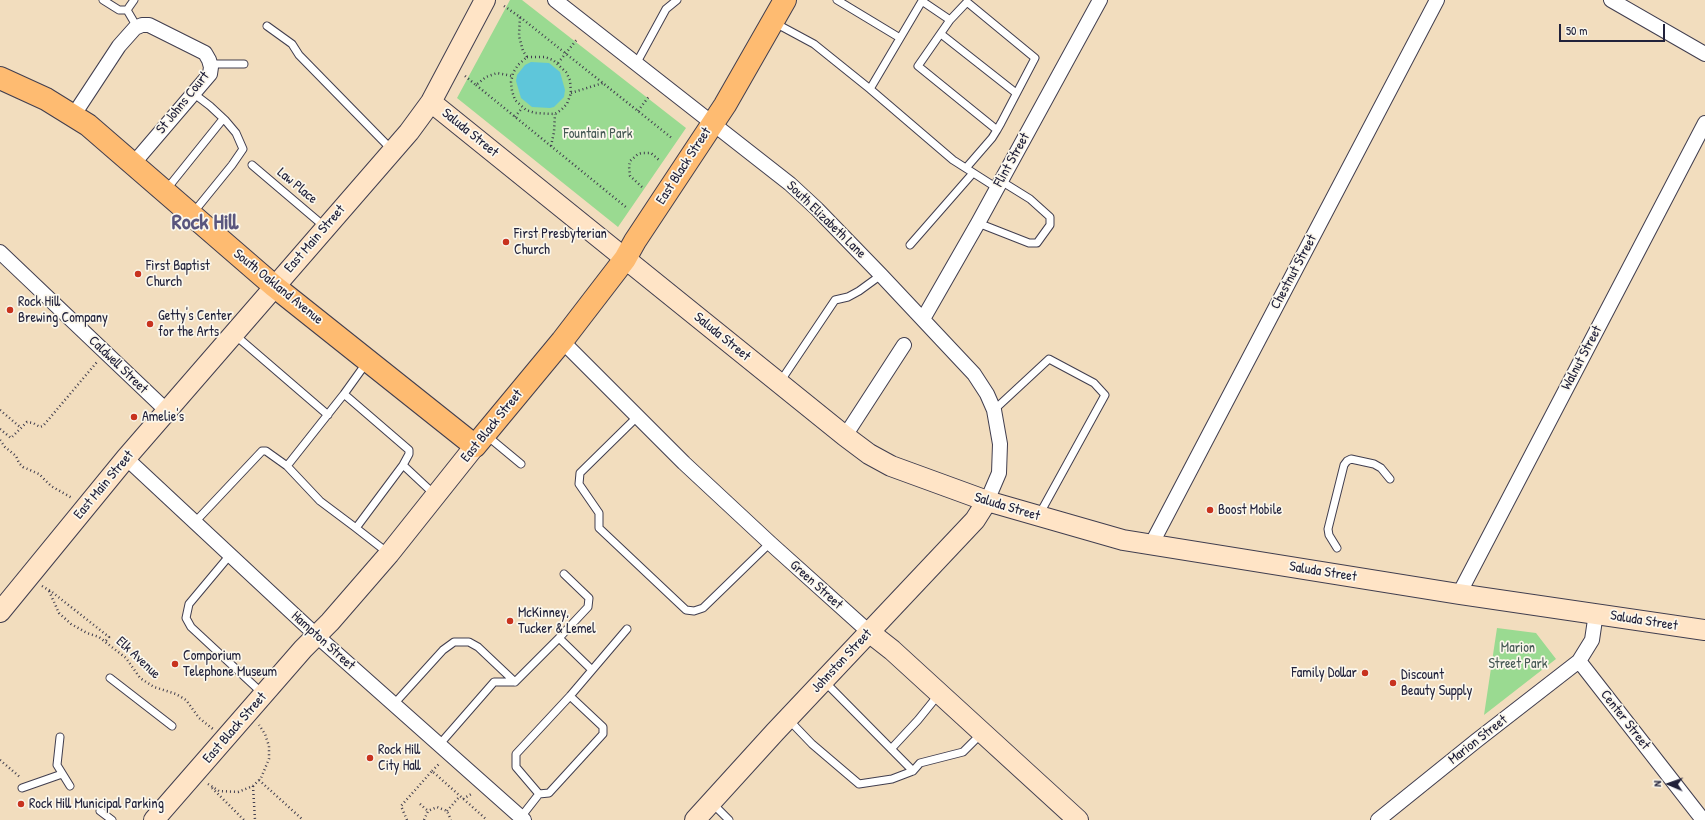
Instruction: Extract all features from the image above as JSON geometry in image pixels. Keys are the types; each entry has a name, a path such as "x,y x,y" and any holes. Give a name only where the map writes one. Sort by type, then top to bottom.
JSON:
{"main road":[{"name":"East Main Street","path":"0,612 126,458 409,132 431,102 485,0"},
{"name":"East Black Street","path":"154,820 303,649 317,636 389,554 480,440 562,341 625,259 635,241 725,105 785,0"},
{"name":"South Oakland Avenue","path":"0,78 46,99 88,125 274,286 368,360 480,440"},
{"name":"Saluda Street","path":"431,102 845,436 870,454 891,466 987,501 1123,540 1459,594 1705,630"},
{"name":"Johnston Street","path":"695,820 975,520 987,501"},
{"name":"Green Street","path":"869,632 892,650 1078,820"}],"street":[{"name":"South Elizabeth Lane","path":"555,0 790,184 817,209 881,275 974,374 987,394 994,410 1001,458 999,473 987,501"},
{"name":"Flint Street","path":"923,319 978,223 1100,0"},
{"name":"Chestnut Street","path":"1151,545 1437,0"},
{"path":"1611,0 1705,54"},
{"name":"St Johns Court","path":"133,164 210,74 210,60 205,53 149,25 137,27"},
{"path":"74,116 119,46 137,27"},
{"name":"Walnut Street","path":"1459,594 1705,123"},
{"name":"Caldwell Street","path":"0,252 167,411"},
{"name":"Green Street","path":"562,341 637,417 770,543 869,632"},
{"path":"845,436 904,346"},
{"name":"Hampton Street","path":"126,458 317,636 522,819"},
{"path":"1579,661 1592,640 1596,613"},
{"name":"Marion Street","path":"1378,820 1579,661"},
{"name":"Center Street","path":"1579,661 1703,820"}],"lane":[{"path":"103,0 119,10 127,10"},
{"path":"127,10 134,0"},
{"path":"636,64 666,9 678,0"},
{"path":"837,0 900,38"},
{"path":"870,89 922,0 950,20"},
{"path":"966,168 992,138 997,130 1035,58 967,2 950,20 918,66 997,130"},
{"path":"127,10 137,27"},
{"path":"773,22 814,44 870,89 953,160 973,173 1030,199 1050,217 1050,225 1037,243 1029,244 978,223"},
{"path":"267,26 292,44 299,55 392,150"},
{"path":"941,34 1016,93"},
{"path":"210,64 244,64"},
{"path":"192,215 243,149 236,134 223,119 194,93"},
{"path":"165,191 223,119"},
{"name":"Law Place","path":"252,165 325,227"},
{"path":"910,245 973,173"},
{"path":"779,383 835,300 848,297 881,275"},
{"path":"233,333 328,415"},
{"path":"994,410 1049,359 1094,383 1105,394 1038,516"},
{"path":"287,466 328,415 368,360"},
{"path":"344,394 409,450 410,454 356,528"},
{"path":"637,417 580,473 579,484 599,513 599,528 686,610 694,611 703,608 770,543"},
{"path":"480,440 521,464"},
{"path":"195,522 262,451 266,451 287,466 320,501 389,554"},
{"path":"1337,548 1329,535 1328,529 1344,465 1347,461 1351,458 1374,464 1382,468 1390,479"},
{"path":"403,465 436,496"},
{"path":"230,555 189,604 186,618 191,627 264,694"},
{"path":"439,744 494,682 515,682 588,607 589,598 564,574"},
{"path":"539,794 516,767 516,754 570,696 627,629"},
{"path":"559,638 592,670"},
{"path":"394,704 443,650 454,642 469,642 478,646 515,682"},
{"path":"110,678 172,726"},
{"path":"824,681 913,771"},
{"path":"891,749 918,720 939,694"},
{"path":"539,794 549,793 603,734 603,727 570,696"},
{"path":"788,719 812,744 859,784 892,778 913,771 920,763 963,752 982,733"},
{"path":"60,737 57,765 70,786"},
{"path":"26,787 62,774"},
{"path":"522,819 539,794"},
{"path":"711,802 729,820"},
{"path":"100,811 112,820"}],"path":[{"path":"504,6 566,53 673,139"},
{"path":"520,18 519,36 523,51 527,57"},
{"path":"558,63 578,38"},
{"path":"527,57 545,57 558,63 566,72 570,80 571,93 567,104 555,114 535,114 522,108 512,91 511,82 512,76 518,65 527,57"},
{"path":"476,85 486,77 497,73 512,76"},
{"path":"465,76 627,208"},
{"path":"571,93 603,83"},
{"path":"638,111 650,95"},
{"path":"515,117 522,108"},
{"path":"551,146 554,132 555,114"},
{"path":"642,187 630,176 630,161 638,154 642,153 651,153 659,160"},
{"path":"0,429 11,438 20,427 27,422 33,423 40,427 43,426 105,353"},
{"path":"0,410 20,427"},
{"path":"0,440 5,447 16,456 19,463 39,474 51,486 72,498 83,510"},
{"name":"Elk Avenue","path":"105,642 109,637 49,591 59,612 72,624 105,642 126,658 140,678 154,688 176,694 186,700 199,718 224,740"},
{"path":"244,820 209,786 228,792 245,790 253,786 259,780 266,769 269,759 269,746 265,734 259,726"},
{"path":"0,760 26,787"},
{"path":"407,820 401,806 432,771 487,820"},
{"path":"259,780 303,820"},
{"path":"253,786 255,820"},
{"path":"447,811 460,796"},
{"path":"420,804 428,811"},
{"path":"424,820 428,811 437,807 447,811 451,820"}],"green space":[{"name":"Fountain Park","path":"510,0 522,0 686,128 618,227 457,98"},
{"name":"Marion Street Park","path":"1497,628 1536,633 1556,659 1484,715"}],"water":[{"path":"531,62 549,63 560,72 565,90 564,97 554,107 532,107 521,98 516,81 517,75 525,65"}],"place":[{"name":"First Presbyterian Church","path":"506,242"},
{"name":"First Baptist Church","path":"138,274"},
{"name":"Rock Hill Brewing Company","path":"10,310"},
{"name":"Getty's Center for the Arts","path":"150,324"},
{"name":"Amelie's","path":"134,417"},
{"name":"Boost Mobile","path":"1210,510"},
{"name":"McKinney, Tucker & Lemel","path":"510,621"},
{"name":"Comporium Telephone Museum","path":"175,664"},
{"name":"Family Dollar","path":"1365,673"},
{"name":"Discount Beauty Supply","path":"1393,683"},
{"name":"Rock Hill City Hall","path":"370,758"},
{"name":"Rock Hill Municipal Parking","path":"21,804"}],"district":[{"name":"Rock Hill","path":"205,223"}]}
